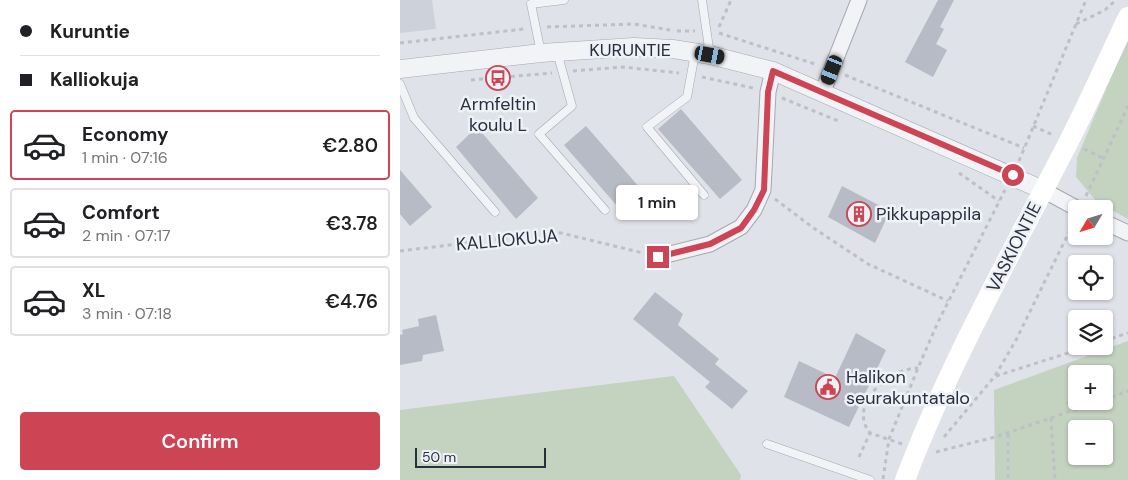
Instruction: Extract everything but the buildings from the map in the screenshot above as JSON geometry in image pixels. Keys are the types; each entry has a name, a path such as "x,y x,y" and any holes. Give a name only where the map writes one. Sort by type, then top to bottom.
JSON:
{"main road":[{"name":"VASKIONTIE","path":"905,480 916,449 969,336 1068,142 1128,17"}],"street":[{"path":"823,91 859,0"},
{"name":"KURUNTIE","path":"400,69 549,52 634,47 703,54 773,71 823,91 1043,190"},
{"path":"658,257 710,244 741,228 754,210 764,190 768,92 773,71"},
{"path":"1043,190 1070,200"},
{"path":"1113,226 1128,233"}],"lane":[{"path":"564,0 531,4 549,52 562,72 572,106 539,134 605,210"},
{"path":"702,0 703,54 693,76 687,97 647,127 704,195"},
{"path":"400,84 414,118 495,212"},
{"path":"767,444 870,480"}],"path":[{"path":"716,32 731,0"},
{"path":"883,480 888,439 918,368 948,301 1013,175 1086,0"},
{"path":"1076,24 1105,10 1116,0"},
{"path":"462,81 623,67 693,76 746,86 768,92 848,124"},
{"path":"1083,200 1128,106"},
{"path":"953,169 1000,201"},
{"path":"764,190 812,227 868,264 948,301"},
{"name":"KALLIOKUJA","path":"400,251 557,232 658,257"},
{"path":"942,440 956,420 996,376 1016,340 1068,233"},
{"path":"1113,338 1128,333"},
{"path":"996,376 1068,353"},
{"path":"888,439 870,433 864,421 864,412 876,387 905,368 918,368"},
{"path":"1113,397 1128,391"},
{"path":"937,447 932,453 1008,434 1074,410"},
{"path":"1051,418 1055,480"},
{"path":"859,457 870,433"},
{"path":"1008,434 1008,480"}],"shaded area":[{"path":"400,0 432,0 436,29 400,33"}],"green space":[{"path":"1128,37 1128,219 1113,211 1113,200 1095,200 1076,177 1077,158"},
{"path":"1128,341 1128,480 995,480 994,390 1090,355 1113,355 1113,346"},
{"path":"674,376 741,475 740,480 400,480 400,410"}],"place":[{"name":"Armfeltin koulu L","path":"498,78"},
{"name":"Pikkupappila","path":"859,214"},
{"name":"Halikon seurakuntatalo","path":"828,387"}],"route":[{"path":"658,257 710,244 741,228 754,210 764,190 768,92 773,71 823,91 1013,175"}]}
